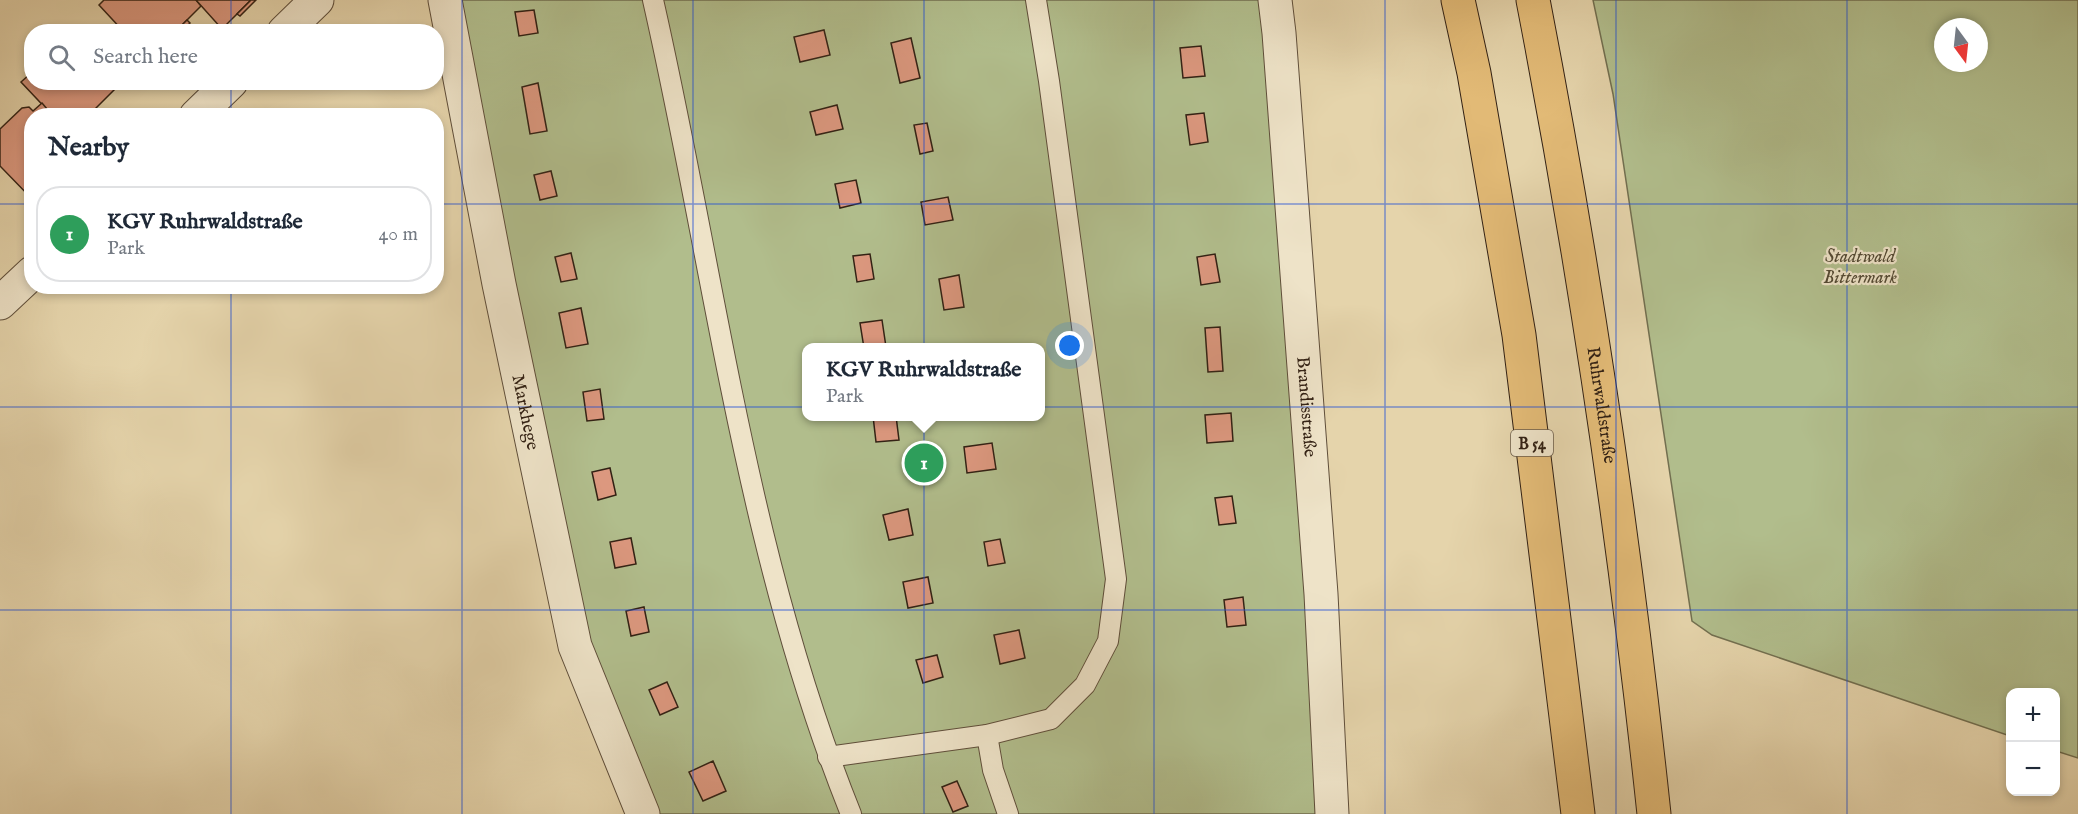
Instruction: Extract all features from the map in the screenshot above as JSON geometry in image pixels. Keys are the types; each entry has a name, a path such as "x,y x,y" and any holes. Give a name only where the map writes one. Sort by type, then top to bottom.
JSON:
{"highway":[{"name":"B 54","path":"1458,0 1474,73 1519,336 1578,814"},
{"name":"Ruhrwaldstraße","path":"1533,0 1552,100 1620,532 1654,814"}],"street":[{"path":"292,24 317,0"},
{"name":"Markhege","path":"445,0 499,284 575,646 643,814"},
{"name":"Brandisstraße","path":"1275,0 1320,582 1332,814"},
{"path":"204,108 223,90"},
{"path":"0,303 24,280"}],"lane":[{"path":"653,0 756,504 782,610 828,757 851,814"},
{"path":"828,757 987,735 1051,719 1085,685 1108,641 1116,579 1036,0"},
{"path":"987,735 993,770 1008,814"}],"green space":[{"path":"445,0 1275,0 1332,814 643,814 575,646"},
{"name":"Stadtwald Bittermark","path":"1593,0 2078,0 2078,758 2060,752 2060,688 2006,688 2006,735 1712,635 1692,621 1613,94"}],"building":[{"path":"104,0 196,0 201,6 183,24 117,24 99,5"},
{"path":"196,0 251,0 227,24 218,24"},
{"path":"251,0 256,0 240,16 237,14"},
{"path":"534,10 538,33 519,36 515,12"},
{"path":"824,30 830,55 800,62 794,37"},
{"path":"911,38 920,78 900,83 891,43"},
{"path":"1201,46 1205,76 1183,78 1180,48"},
{"path":"538,83 547,131 530,134 522,87"},
{"path":"29,90 114,90 96,108 45,108"},
{"path":"42,103 46,108 36,108"},
{"path":"837,105 843,129 816,135 810,112"},
{"path":"29,107 24,108 24,191 0,166 0,129 22,108"},
{"path":"1204,113 1208,142 1190,145 1186,115"},
{"path":"927,123 933,151 920,154 914,125"},
{"path":"551,171 557,196 540,200 534,175"},
{"path":"856,180 861,203 840,208 835,184"},
{"path":"948,197 953,220 925,225 921,202"},
{"path":"571,253 577,279 561,282 555,257"},
{"path":"870,254 874,279 857,282 853,256"},
{"path":"1215,254 1220,282 1201,285 1197,257"},
{"path":"959,275 964,307 944,310 939,279"},
{"path":"581,308 588,344 566,348 559,313"},
{"path":"882,320 885,343 863,343 860,323"},
{"path":"1220,327 1223,371 1208,372 1205,328"},
{"path":"600,389 604,419 587,421 583,392"},
{"path":"1231,413 1233,441 1207,443 1205,415"},
{"path":"874,421 897,421 899,440 876,442"},
{"path":"992,443 996,469 967,473 964,447"},
{"path":"610,468 616,495 598,500 592,472"},
{"path":"1232,496 1236,523 1219,525 1215,498"},
{"path":"908,509 913,535 889,540 883,515"},
{"path":"631,538 636,564 615,568 610,542"},
{"path":"1000,539 1005,563 988,566 984,542"},
{"path":"928,577 933,603 908,608 903,582"},
{"path":"1243,597 1246,625 1227,627 1224,600"},
{"path":"644,607 649,632 631,636 626,611"},
{"path":"1019,630 1025,658 1000,664 994,635"},
{"path":"937,655 943,677 923,683 916,660"},
{"path":"667,682 678,707 660,715 649,690"},
{"path":"713,761 726,791 703,801 689,772"},
{"path":"957,781 968,806 953,812 942,787"}],"place":[{"name":"KGV Ruhrwaldstraße","path":"924,463"}]}
